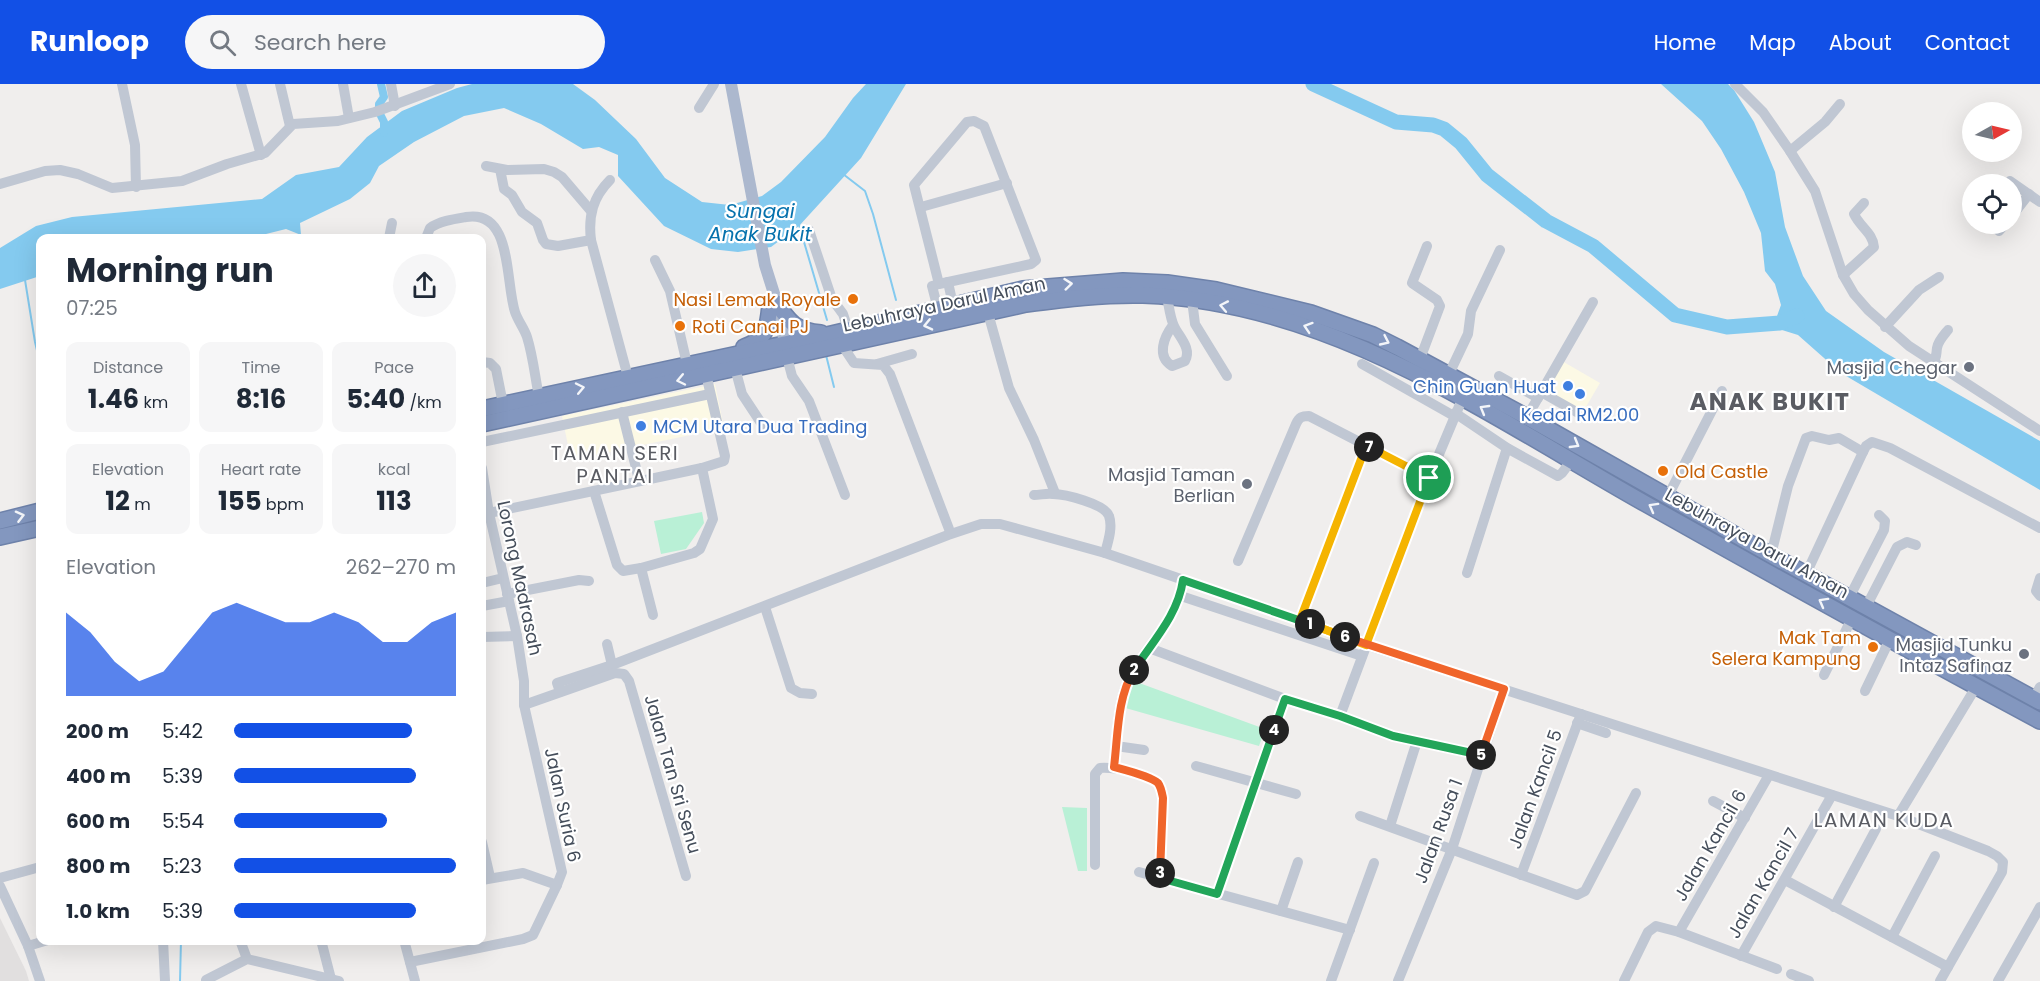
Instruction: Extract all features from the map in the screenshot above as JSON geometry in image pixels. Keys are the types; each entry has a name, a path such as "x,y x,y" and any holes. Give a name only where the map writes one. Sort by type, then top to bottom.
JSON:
{"highway":[{"name":"Lebuhraya Darul Aman","path":"837,339 848,329 1023,289 1123,281 1167,283 1247,296 1311,313 1372,335 1449,374 1849,598 2038,696"},
{"name":"Lebuhraya Darul Aman","path":"486,408 722,356 782,351 1026,304 1123,295 1192,300 1253,311 1306,326 1364,348 1463,397 1571,461 2040,721"},
{"path":"722,356 753,344 760,338 766,330 773,304 797,327 837,339"},
{"name":"Lebuhraya Darul Aman","path":"486,423 735,368 782,351"},
{"path":"0,521 36,512"},
{"path":"0,537 36,529"}],"main road":[{"path":"731,84 782,351"}],"street":[{"path":"122,84 135,145 136,187"},
{"path":"241,84 261,155"},
{"path":"280,84 290,126"},
{"path":"343,84 349,118"},
{"path":"391,84 395,106"},
{"path":"0,184 45,171 60,170 78,174 112,188 182,181 227,164 261,155 290,126 349,118 395,106 450,84"},
{"path":"699,108 714,84"},
{"path":"1735,84 1763,112 1815,191 1843,275 1861,302 1886,327 1933,363 2040,431"},
{"path":"1790,151 1825,122 1840,104"},
{"path":"940,284 1034,262 1035,257 984,126 974,121 967,122 914,185 945,307"},
{"path":"486,166 500,169 534,168 554,172 562,177 591,211"},
{"path":"500,169 504,189 512,195 522,212 537,223 546,244 558,246 591,240"},
{"path":"610,180 604,186 591,211 589,223 591,240 628,377"},
{"path":"921,207 1007,183"},
{"path":"2022,189 2040,202"},
{"path":"2022,203 2029,194"},
{"path":"1843,275 1874,247 1871,235 1862,227 1854,214 1864,204"},
{"path":"427,234 434,225 451,220 473,216 483,217 492,222 500,237 515,312 527,337 539,396"},
{"path":"390,234 392,223"},
{"path":"809,230 832,299 843,314 848,329"},
{"path":"1420,359 1440,306 1437,300 1412,283 1427,246"},
{"path":"1449,374 1468,334 1471,311 1500,250"},
{"path":"656,260 670,291 687,364"},
{"path":"1886,327 1919,290 1939,277"},
{"path":"940,284 945,307"},
{"path":"1167,297 1173,325"},
{"path":"1192,300 1196,324 1227,376"},
{"path":"1527,417 1593,302"},
{"path":"988,313 1009,388 1034,440 1054,493"},
{"path":"1933,363 1939,341 1948,330"},
{"path":"837,339 854,363 883,365 890,374 949,529"},
{"path":"782,351 792,376 809,401 845,495"},
{"path":"877,364 912,354"},
{"path":"486,362 495,367 503,404"},
{"path":"1362,364 1558,476 1571,461"},
{"path":"735,368 742,394 765,429"},
{"path":"489,513 702,468 724,461 725,456 705,374"},
{"path":"1499,376 1580,414"},
{"path":"1668,496 1722,391"},
{"path":"486,441 710,394"},
{"path":"1340,716 1429,478 1463,397"},
{"path":"622,412 639,480"},
{"path":"1238,561 1299,418 1309,416 1429,478"},
{"path":"1772,555 1788,486 1806,438 1812,436 1829,440 1839,438 1863,452"},
{"path":"1806,574 1866,446 1872,442 1880,444 2040,528"},
{"path":"1300,620 1366,446"},
{"path":"1467,573 1507,448"},
{"path":"594,491 616,565 623,571 641,568 693,554 702,546 713,519 702,468"},
{"path":"1034,495 1054,493 1094,504 1108,513 1111,528 1105,554"},
{"name":"Lorong Madrasah","path":"486,494 517,636 524,681 523,700"},
{"path":"1849,598 1884,530 1885,521 1879,515"},
{"path":"523,700 560,692 557,683 612,665 948,535 988,523 1000,524 1105,554 1183,580 1366,645 1504,689 1579,718 1898,816 1997,855 2003,861 2002,872 1940,981"},
{"path":"1866,607 1897,547 1907,542 1916,545"},
{"path":"641,568 653,615"},
{"path":"486,582 503,578"},
{"path":"2040,578 2037,591 2040,596"},
{"path":"486,605 579,580 589,581"},
{"path":"1114,767 1120,711 1126,686 1134,670 1175,610 1181,596 1183,580"},
{"path":"1181,596 1362,656"},
{"path":"765,607 791,688 800,693 812,694"},
{"path":"1824,675 1852,618"},
{"path":"486,637 517,636"},
{"path":"1864,691 1890,639"},
{"path":"607,644 612,665"},
{"path":"1149,648 1374,730 1482,755"},
{"name":"Jalan Tan Sri Senu","path":"560,692 615,673 624,674 629,681 686,876"},
{"path":"1898,816 1976,687"},
{"name":"Jalan Rusa 1","path":"1398,981 1452,849 1504,689"},
{"path":"1217,894 1285,699"},
{"name":"Jalan Suria 6","path":"410,962 524,939 533,935 557,885 562,872 561,866 523,700"},
{"path":"1579,718 1606,733"},
{"name":"Jalan Kancil 5","path":"1521,875 1579,718"},
{"path":"1390,826 1417,741"},
{"path":"1116,746 1144,750"},
{"path":"1196,766 1296,794"},
{"path":"1095,865 1095,774 1100,768 1114,767 1152,779 1161,789 1163,798 1160,878"},
{"name":"Jalan Kancil 6","path":"1679,933 1769,775"},
{"path":"1360,816 1572,894 1582,894 1636,793"},
{"name":"Jalan Kancil 7","path":"1741,956 1832,795"},
{"path":"1713,801 1745,818"},
{"path":"1834,907 1876,828"},
{"path":"1892,937 1935,856"},
{"path":"1281,911 1298,862"},
{"path":"1331,981 1374,863"},
{"path":"0,878 36,868"},
{"path":"1139,872 1350,930"},
{"path":"486,879 523,873 557,885"},
{"path":"1785,880 1948,967"},
{"path":"0,886 28,946 40,981"},
{"path":"1998,981 2040,906"},
{"path":"1624,981 1652,928 1656,926 1777,969"},
{"path":"28,946 36,944"},
{"path":"163,945 165,981"},
{"path":"242,945 247,959"},
{"path":"323,945 335,980"},
{"path":"405,945 415,981"},
{"path":"206,980 247,959 335,980"},
{"path":"1791,974 1809,981"}],"shaded area":[{"path":"1562,361 1600,383 1580,417 1543,395"},
{"path":"715,384 724,428 571,460 562,416"},
{"path":"0,918 26,971 29,981 0,981"}],"green space":[{"path":"702,512 704,523 686,549 661,554 654,521"},
{"path":"1131,680 1265,729 1259,746 1122,707"},
{"path":"1062,807 1087,808 1087,871 1078,871"}],"water":[{"name":"Sungai Anak Bukit","path":"472,84 573,84 595,100 636,139 665,178 702,202 730,205 762,196 781,182 825,137 866,84 906,84 861,158 799,226 771,247 738,252 711,249 664,226 618,176 618,155 599,147 583,149 541,124 504,108 464,116 414,142 379,166 370,183 350,199 300,223 301,234 286,229 266,234 36,234 36,277 0,289 0,248 36,226 72,217 262,199 296,175 339,167 367,137 402,111"},
{"path":"1661,84 1728,84 1734,90 1754,122 1775,172 1785,227 1803,276 1826,311 1884,352 2040,441 2040,490 1841,373 1798,335 1782,330 1777,316 1781,305 1775,284 1765,271 1761,233 1744,192 1721,149 1702,121"}],"waterway":[{"path":"379,108 384,97 381,84"},
{"path":"1313,84 1396,122 1433,125 1444,129 1461,143 1487,175 1546,221 1593,246 1675,315 1727,327 1780,323 1797,316"},
{"path":"381,116 384,122 384,133"},
{"path":"843,174 865,191 896,300"},
{"path":"799,225 827,320"},
{"path":"25,280 36,346"},
{"path":"826,355 834,387"},
{"path":"180,981 181,945"}],"place":[{"name":"Nasi Lemak Royale","path":"853,299"},
{"name":"Roti Canai PJ","path":"680,326"},
{"name":"Masjid Chegar","path":"1969,367"},
{"name":"Chin Guan Huat","path":"1568,386"},
{"name":"Kedai RM2.00","path":"1580,394"},
{"name":"MCM Utara Dua Trading","path":"641,426"},
{"name":"Old Castle","path":"1663,471"},
{"name":"Masjid Taman Berlian","path":"1247,484"},
{"name":"Mak Tam Selera Kampung","path":"1873,647"},
{"name":"Masjid Tunku Intaz Safinaz","path":"2024,654"}],"district":[{"name":"ANAK BUKIT","path":"1770,401"},
{"name":"TAMAN SERI PANTAI","path":"615,464"},
{"name":"LAMAN KUDA","path":"1884,820"}],"route":[{"path":"1429,478 1366,446 1300,620 1366,645 1504,689 1482,755 1393,736 1285,699 1217,894 1160,878 1163,798 1161,789 1152,779 1114,767 1120,711 1126,686 1134,670 1175,610 1181,596 1183,580 1366,645 1429,478"}]}
